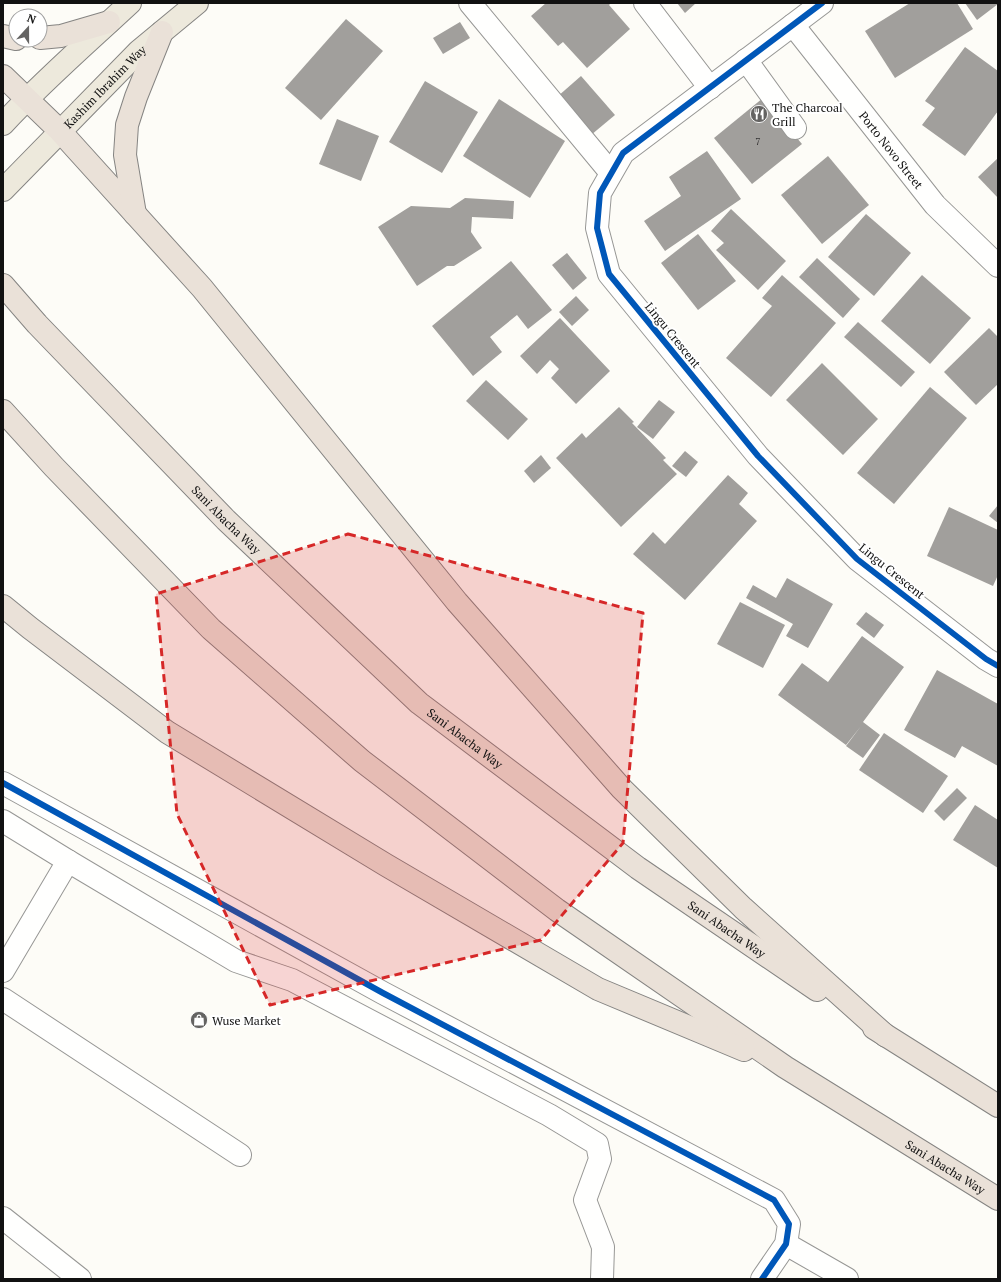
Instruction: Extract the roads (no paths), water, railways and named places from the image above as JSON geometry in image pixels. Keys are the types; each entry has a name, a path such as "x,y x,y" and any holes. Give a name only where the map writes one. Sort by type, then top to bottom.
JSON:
{"highway":[{"path":"48,37 62,36 109,22"},
{"path":"135,214 124,155 127,125 136,96 162,32"},
{"path":"3,76 60,131 207,294 457,602 622,789 743,908 886,1036"},
{"name":"Sani Abacha Way","path":"3,285 37,324 226,520 419,703 638,868 886,1036 998,1106"},
{"name":"Sani Abacha Way","path":"3,411 54,467 211,629 362,761 557,910 785,1067 998,1199"},
{"path":"3,606 36,633 167,732 386,865 598,989 785,1067"}],"main road":[{"path":"3,124 26,99 130,3"},
{"name":"Kashim Ibrahim Way","path":"10,182 139,51 197,3"}],"street":[{"path":"470,3 611,173"},
{"path":"644,3 710,88"},
{"name":"Lingu Crescent","path":"822,3 623,153 600,193 597,228 609,274 758,456 857,559 986,660 998,666"},
{"name":"Porto Novo Street","path":"793,25 934,205 998,266"},
{"path":"746,60 795,128"},
{"path":"3,783 383,993 774,1200 789,1224 786,1244 762,1279"},
{"path":"3,820 68,861 236,961 292,980 548,1115 597,1144 600,1159 585,1200 603,1247 602,1279"},
{"path":"3,971 68,861"},
{"path":"3,999 240,1154"},
{"path":"3,1218 80,1279"},
{"path":"786,1244 847,1279"}],"place":[{"name":"The Charcoal Grill","path":"759,114"},
{"name":"Wuse Market","path":"199,1020"}]}
